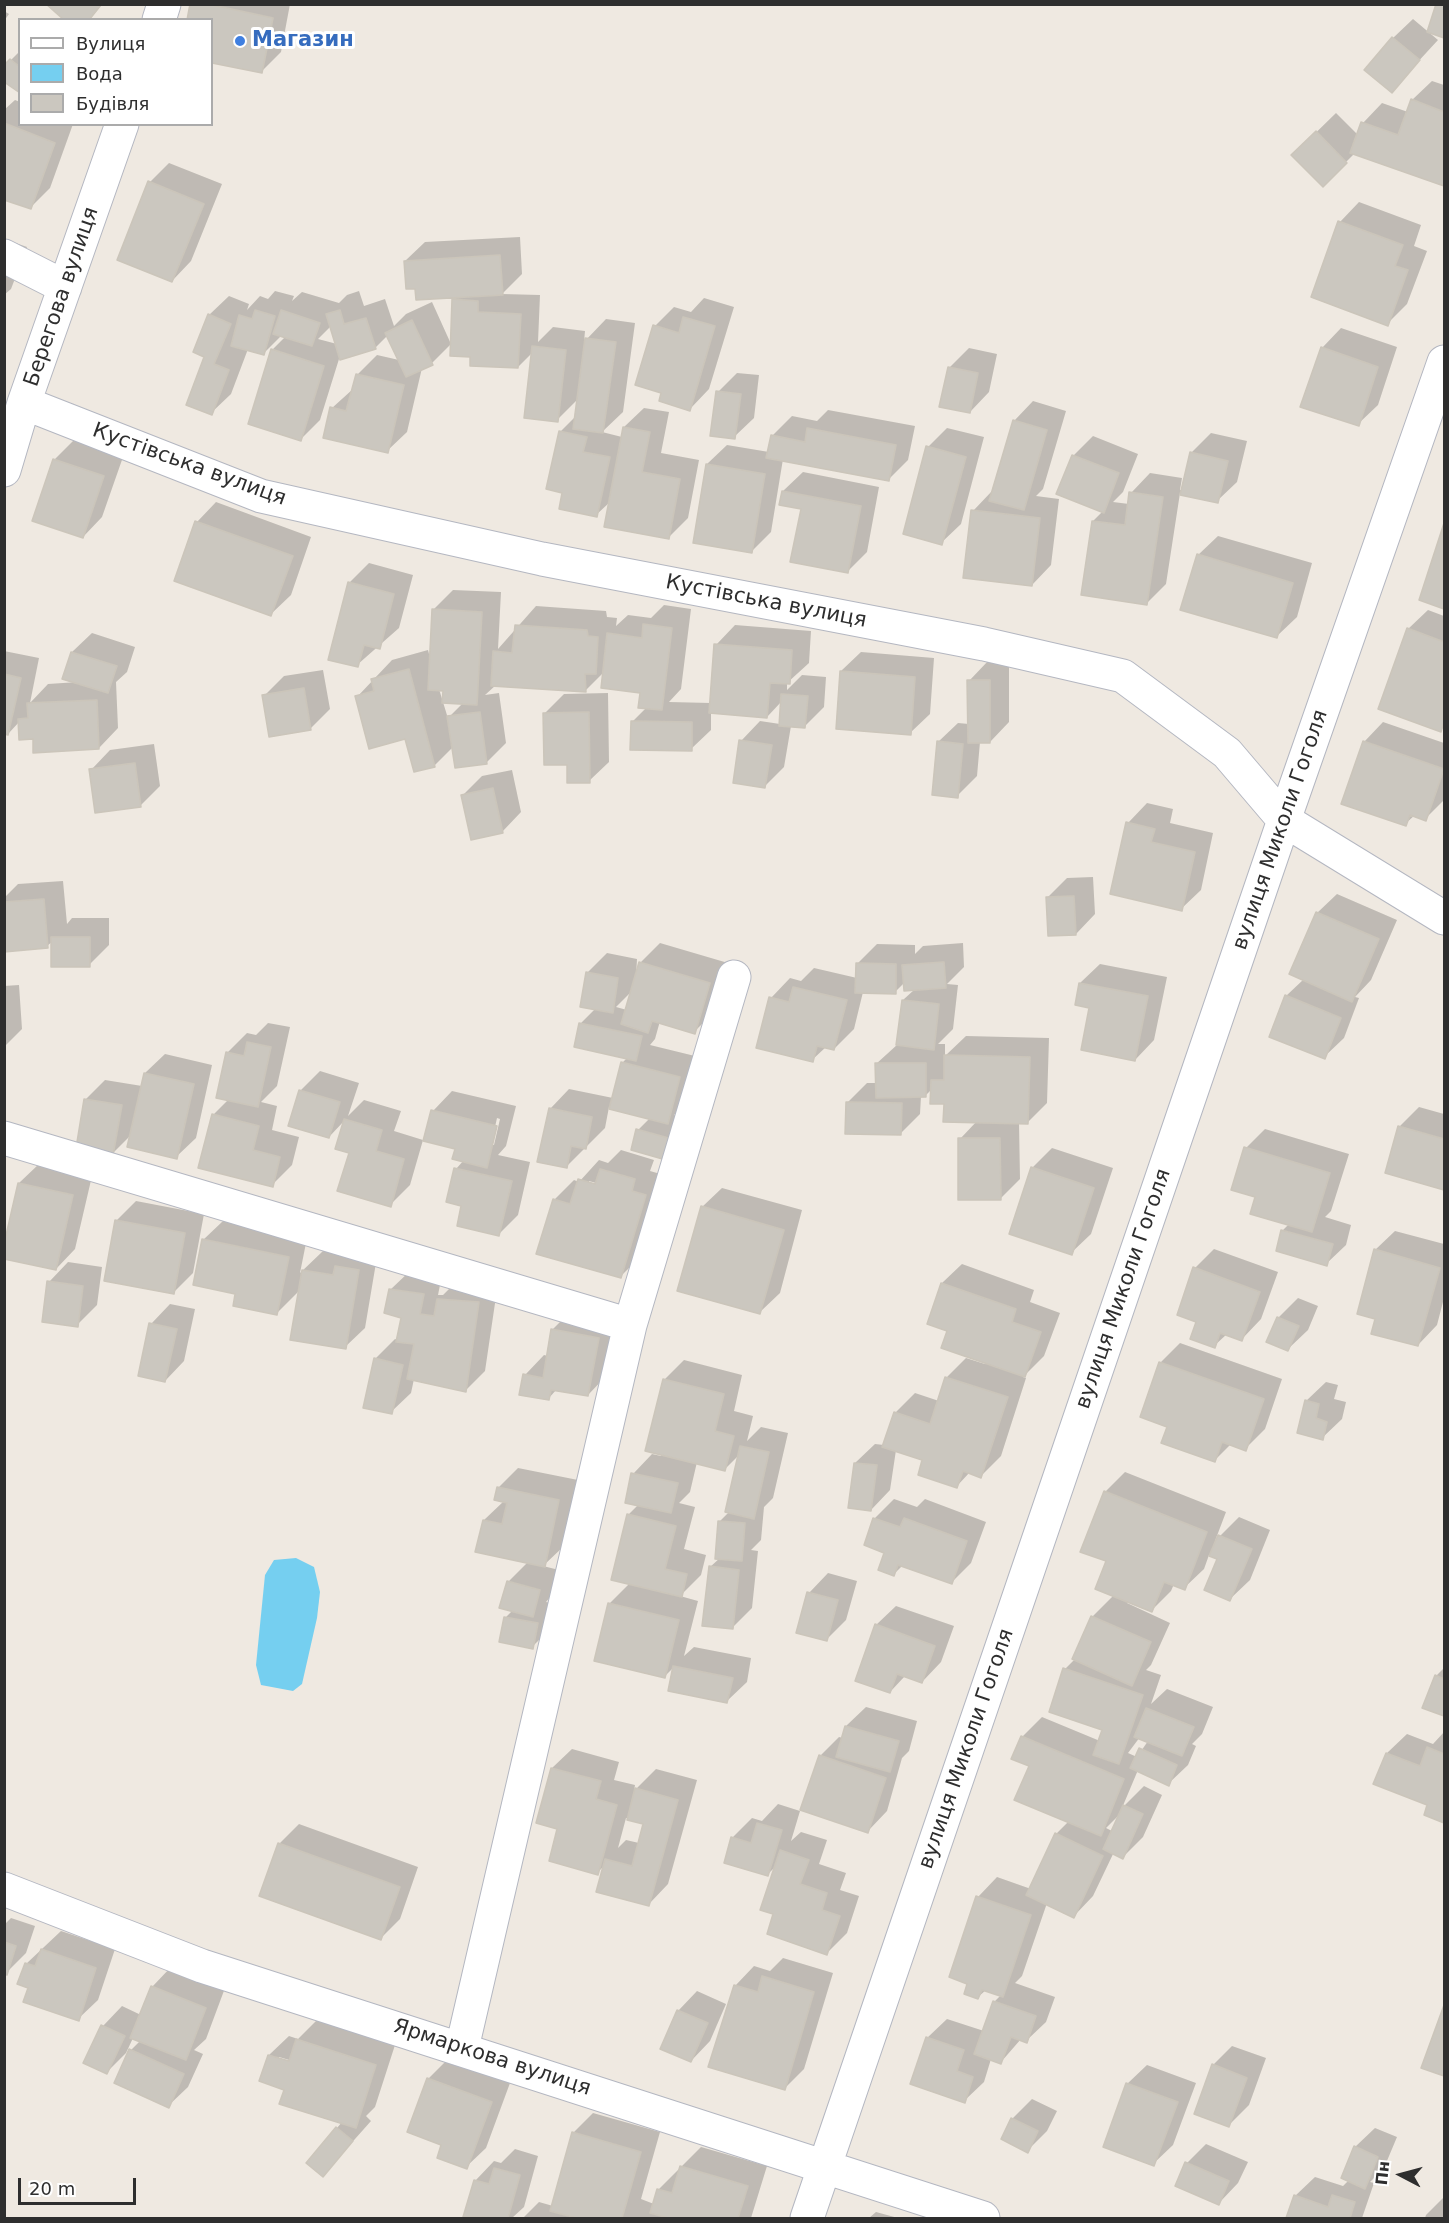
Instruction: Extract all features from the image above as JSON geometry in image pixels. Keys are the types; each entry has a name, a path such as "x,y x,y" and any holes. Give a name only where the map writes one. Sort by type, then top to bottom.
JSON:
{"street":[{"name":"Берегова вулиця","path":"4,470 24,403 121,126"},
{"path":"4,256 65,287"},
{"name":"вулиця Миколи Гоголя","path":"807,2218 1284,820 1444,362"},
{"name":"Кустівська вулиця","path":"24,403 261,496 542,559 984,644 1123,676 1227,753 1284,820 1444,918"},
{"path":"462,2048 630,1325 734,977"},
{"path":"4,1138 630,1325"},
{"name":"Ярмаркова вулиця","path":"4,1889 202,1966 462,2048 983,2218"}],"water":[{"path":"296,1558 314,1567 320,1592 317,1618 302,1684 293,1691 261,1685 256,1665 265,1575 274,1560"}],"building":[{"path":"46,4 101,4 91,18 62,18"},
{"name":"Магазин","path":"190,4 208,4 273,18 262,73 213,63 213,18 187,18"},
{"path":"1436,4 1444,4 1444,38 1427,32"},
{"path":"1392,37 1420,60 1392,93 1364,70"},
{"path":"10,59 18,65 18,92 4,82 4,65"},
{"path":"1411,99 1444,112 1444,186 1350,153 1361,122 1398,135"},
{"path":"4,123 55,143 31,209 4,200"},
{"path":"1316,131 1347,163 1323,187 1291,155"},
{"path":"148,181 204,204 172,282 117,260"},
{"path":"1338,221 1403,245 1395,266 1408,270 1388,326 1311,297"},
{"path":"500,255 503,295 416,300 415,289 406,289 404,261"},
{"path":"452,299 478,301 478,312 521,314 518,368 470,366 470,357 450,356"},
{"path":"255,310 275,316 264,355 231,346 239,315 252,319"},
{"path":"281,310 320,323 312,346 273,334"},
{"path":"340,310 344,324 366,318 376,349 340,360 326,314"},
{"path":"208,314 231,324 214,364 229,370 212,415 186,405 204,357 193,352"},
{"path":"683,317 715,326 690,411 659,401 661,393 635,385 653,325 679,333"},
{"path":"412,320 433,365 406,377 385,333"},
{"path":"585,338 616,342 603,433 573,429"},
{"path":"532,346 566,350 558,422 524,418"},
{"path":"1321,347 1378,367 1359,426 1300,407"},
{"path":"271,349 324,366 301,441 248,424"},
{"path":"948,367 978,373 970,413 939,407"},
{"path":"356,374 404,385 388,453 323,438 330,407 346,411"},
{"path":"716,391 741,394 735,439 710,436"},
{"path":"1013,420 1047,430 1024,510 989,501"},
{"path":"623,427 650,432 642,472 680,479 669,539 604,527"},
{"path":"807,428 896,445 889,481 766,458 771,435 805,442"},
{"path":"559,431 587,437 583,452 610,457 597,517 559,509 562,493 546,489"},
{"path":"926,446 966,457 942,545 903,534"},
{"path":"1190,452 1228,461 1218,503 1180,495"},
{"path":"1072,455 1119,473 1104,513 1056,494"},
{"path":"53,459 104,476 83,538 32,521"},
{"path":"706,464 765,474 752,553 693,543"},
{"path":"782,491 861,506 848,573 790,562 801,509 779,505"},
{"path":"1129,492 1163,497 1147,605 1081,595 1092,521 1125,525"},
{"path":"971,510 1040,518 1032,586 963,578"},
{"path":"195,521 293,556 271,616 174,581"},
{"path":"1444,523 1444,609 1419,600"},
{"path":"1197,554 1293,583 1277,638 1180,610"},
{"path":"348,582 394,594 380,649 364,645 358,667 328,660"},
{"path":"432,609 482,612 477,705 442,703 443,691 428,690"},
{"path":"643,624 672,628 662,710 638,708 640,693 601,688 607,633 642,638"},
{"path":"515,625 587,630 588,636 598,637 596,674 585,674 586,692 491,686 493,651 512,653"},
{"path":"1407,628 1444,642 1444,722 1441,732 1378,709"},
{"path":"714,644 792,650 790,684 770,683 767,718 709,713"},
{"path":"71,652 117,666 108,693 62,679"},
{"path":"409,669 435,767 414,772 405,739 369,749 355,696 374,691 371,679"},
{"path":"840,671 915,677 911,735 836,729"},
{"path":"4,674 21,678 8,735 4,734"},
{"path":"967,680 990,680 990,743 968,743"},
{"path":"304,688 311,730 269,737 262,695"},
{"path":"781,694 808,696 805,728 779,726"},
{"path":"97,700 99,749 33,753 33,739 19,740 18,719 28,718 27,703"},
{"path":"480,712 487,764 455,768 447,716"},
{"path":"589,712 590,783 567,783 567,765 544,765 543,713"},
{"path":"631,721 692,722 692,751 630,750"},
{"path":"739,740 772,745 765,788 733,783"},
{"path":"937,741 963,744 958,798 932,795"},
{"path":"1363,741 1444,769 1426,821 1410,815 1406,826 1341,804"},
{"path":"135,763 141,807 95,813 89,769"},
{"path":"493,788 503,833 471,840 461,795"},
{"path":"1126,822 1155,829 1151,842 1195,852 1182,911 1110,894"},
{"path":"1074,896 1076,935 1048,936 1046,897"},
{"path":"44,899 48,948 4,952 4,902"},
{"path":"1316,912 1379,939 1352,1002 1289,974"},
{"path":"51,937 90,937 90,967 51,967"},
{"path":"639,962 710,983 695,1034 652,1021 648,1033 621,1024"},
{"path":"944,962 946,988 904,991 902,965"},
{"path":"856,963 896,964 896,994 855,993"},
{"path":"586,972 618,978 613,1013 580,1007"},
{"path":"1079,983 1148,996 1135,1061 1081,1050 1089,1008 1075,1005"},
{"path":"793,987 847,1000 834,1050 817,1046 813,1062 756,1048 769,997 789,1002"},
{"path":"1285,995 1341,1018 1325,1059 1269,1037"},
{"path":"902,1000 939,1004 934,1050 896,1045"},
{"path":"579,1023 642,1036 636,1061 574,1047"},
{"path":"247,1042 271,1047 258,1107 216,1098 226,1052 244,1056"},
{"path":"944,1055 1030,1057 1028,1124 943,1122 944,1104 930,1104 931,1080 944,1080"},
{"path":"621,1062 680,1077 668,1124 609,1109"},
{"path":"875,1063 926,1063 926,1097 876,1098"},
{"path":"144,1073 194,1084 177,1159 127,1147"},
{"path":"299,1090 340,1102 329,1138 288,1126"},
{"path":"84,1099 122,1105 113,1155 76,1148"},
{"path":"846,1102 902,1103 901,1135 845,1134"},
{"path":"549,1108 592,1117 586,1149 571,1146 567,1168 537,1162"},
{"path":"431,1110 497,1126 487,1168 452,1159 455,1149 423,1141"},
{"path":"212,1114 259,1126 253,1150 280,1157 273,1187 198,1168"},
{"path":"344,1119 382,1130 376,1151 404,1159 391,1207 337,1191 349,1153 335,1149"},
{"path":"1398,1126 1444,1139 1444,1190 1385,1173"},
{"path":"636,1129 672,1139 666,1160 631,1150"},
{"path":"958,1138 1000,1138 1001,1200 958,1200"},
{"path":"1244,1147 1330,1173 1312,1232 1250,1214 1255,1197 1231,1190"},
{"path":"1031,1167 1094,1188 1072,1255 1009,1234"},
{"path":"454,1168 512,1181 499,1236 457,1226 461,1206 446,1202"},
{"path":"600,1169 635,1179 632,1191 646,1195 621,1278 536,1254 553,1199 570,1204 578,1179 595,1184"},
{"path":"18,1183 73,1195 56,1270 4,1259 4,1244"},
{"path":"701,1206 784,1230 760,1314 677,1291"},
{"path":"115,1220 185,1233 174,1294 104,1281"},
{"path":"1281,1230 1333,1244 1327,1266 1276,1251"},
{"path":"202,1239 289,1257 277,1315 233,1306 235,1294 193,1285"},
{"path":"1374,1249 1440,1268 1418,1346 1371,1334 1375,1319 1357,1314"},
{"path":"335,1266 359,1270 346,1349 290,1340 302,1270 333,1275"},
{"path":"1193,1267 1260,1292 1242,1341 1220,1333 1215,1348 1190,1339 1196,1322 1177,1315"},
{"path":"47,1281 83,1286 78,1327 42,1322"},
{"path":"941,1283 1016,1309 1012,1322 1041,1332 1025,1377 941,1348 947,1331 927,1324"},
{"path":"389,1289 424,1294 420,1314 434,1316 437,1299 479,1302 466,1392 407,1379 414,1344 396,1342 401,1318 384,1313"},
{"path":"1277,1317 1299,1326 1288,1351 1266,1342"},
{"path":"149,1323 177,1329 165,1382 138,1376"},
{"path":"551,1329 599,1338 588,1396 551,1390 549,1400 519,1395 523,1374 543,1378"},
{"path":"374,1358 403,1365 392,1414 363,1408"},
{"path":"1159,1362 1264,1399 1246,1451 1222,1442 1215,1462 1161,1443 1167,1427 1140,1417"},
{"path":"945,1377 1008,1397 981,1478 963,1471 957,1488 918,1475 922,1460 882,1447 894,1412 930,1424"},
{"path":"663,1379 724,1394 715,1431 734,1436 725,1471 645,1451"},
{"path":"1305,1400 1319,1404 1316,1418 1327,1422 1323,1440 1297,1433"},
{"path":"740,1446 769,1452 754,1519 725,1512"},
{"path":"854,1463 877,1465 871,1511 848,1508"},
{"path":"631,1473 678,1483 671,1513 625,1503"},
{"path":"497,1487 559,1500 545,1567 475,1552 483,1520 502,1524 507,1503 494,1500"},
{"path":"1104,1491 1207,1532 1185,1590 1164,1582 1152,1612 1095,1589 1106,1561 1080,1552"},
{"path":"627,1514 676,1526 665,1569 687,1574 682,1597 611,1580"},
{"path":"873,1518 900,1527 904,1518 967,1541 952,1584 898,1565 894,1576 878,1570 884,1553 864,1545"},
{"path":"718,1521 745,1523 742,1561 715,1559"},
{"path":"1218,1535 1252,1549 1230,1601 1204,1590 1217,1559 1209,1556"},
{"path":"709,1566 739,1570 733,1629 702,1626"},
{"path":"507,1581 540,1590 533,1617 499,1608"},
{"path":"807,1592 838,1600 827,1641 796,1633"},
{"path":"608,1603 679,1620 665,1678 594,1661"},
{"path":"1091,1616 1151,1642 1132,1686 1072,1659"},
{"path":"504,1617 538,1623 533,1649 499,1642"},
{"path":"875,1624 935,1646 922,1683 897,1674 890,1693 855,1681"},
{"path":"673,1666 733,1678 727,1703 668,1691"},
{"path":"1063,1668 1143,1695 1119,1764 1093,1755 1102,1730 1049,1712"},
{"path":"1435,1675 1444,1679 1444,1716 1422,1708"},
{"path":"1146,1708 1194,1727 1182,1756 1134,1737"},
{"path":"845,1726 899,1741 890,1772 836,1757"},
{"path":"1021,1736 1124,1779 1101,1836 1014,1800 1029,1766 1011,1759"},
{"path":"1427,1747 1444,1754 1444,1823 1424,1815 1427,1805 1373,1784 1386,1753 1420,1766"},
{"path":"1139,1748 1177,1765 1169,1786 1130,1768"},
{"path":"819,1755 886,1778 868,1833 800,1810"},
{"path":"551,1768 601,1781 596,1799 617,1805 598,1875 549,1861 557,1829 536,1823"},
{"path":"635,1788 678,1800 649,1906 596,1892 605,1859 632,1866 643,1824 627,1820"},
{"path":"1123,1805 1143,1814 1123,1859 1103,1849"},
{"path":"757,1823 782,1830 768,1876 724,1863 731,1837 751,1843"},
{"path":"1055,1833 1103,1856 1074,1918 1026,1895"},
{"path":"278,1843 400,1887 381,1940 259,1896"},
{"path":"780,1850 809,1860 800,1884 827,1893 822,1910 840,1916 827,1955 767,1934 773,1914 760,1910"},
{"path":"976,1896 1031,1915 1003,1997 982,1990 978,1999 964,1994 967,1984 949,1977"},
{"path":"4,1942 16,1946 7,1975 4,1974"},
{"path":"41,1949 96,1968 79,2021 23,2002 28,1988 17,1984 25,1963 35,1966"},
{"path":"762,1976 814,1992 785,2090 708,2067 734,1985 758,1992"},
{"path":"151,1986 206,2008 186,2060 130,2038"},
{"path":"993,2001 1036,2016 1027,2043 1011,2037 1001,2064 974,2054"},
{"path":"1444,2005 1444,2076 1421,2068"},
{"path":"677,2010 708,2023 691,2062 660,2049"},
{"path":"101,2025 125,2036 107,2074 83,2063"},
{"path":"926,2037 964,2050 957,2071 973,2077 965,2103 910,2084"},
{"path":"296,2039 376,2065 356,2128 279,2104 284,2090 259,2081 268,2055 289,2061"},
{"path":"129,2049 184,2074 169,2108 114,2083"},
{"path":"1212,2064 1247,2078 1229,2127 1194,2114"},
{"path":"427,2078 492,2102 467,2169 437,2158 441,2145 407,2132"},
{"path":"1126,2083 1178,2102 1154,2166 1103,2147"},
{"path":"1011,2118 1038,2131 1028,2153 1001,2139"},
{"path":"336,2127 353,2141 323,2177 306,2163"},
{"path":"572,2132 641,2152 622,2218 576,2218 550,2211"},
{"path":"1354,2146 1378,2157 1365,2189 1341,2178"},
{"path":"1185,2162 1229,2181 1219,2205 1175,2186"},
{"path":"680,2166 748,2186 738,2218 668,2218 650,2213 657,2189 672,2193"},
{"path":"494,2168 520,2175 508,2218 463,2217 474,2180 489,2184"},
{"path":"1294,2195 1328,2207 1332,2195 1355,2202 1350,2218 1286,2218"}],"place":[{"name":"Магазин","path":"240,41"}]}
